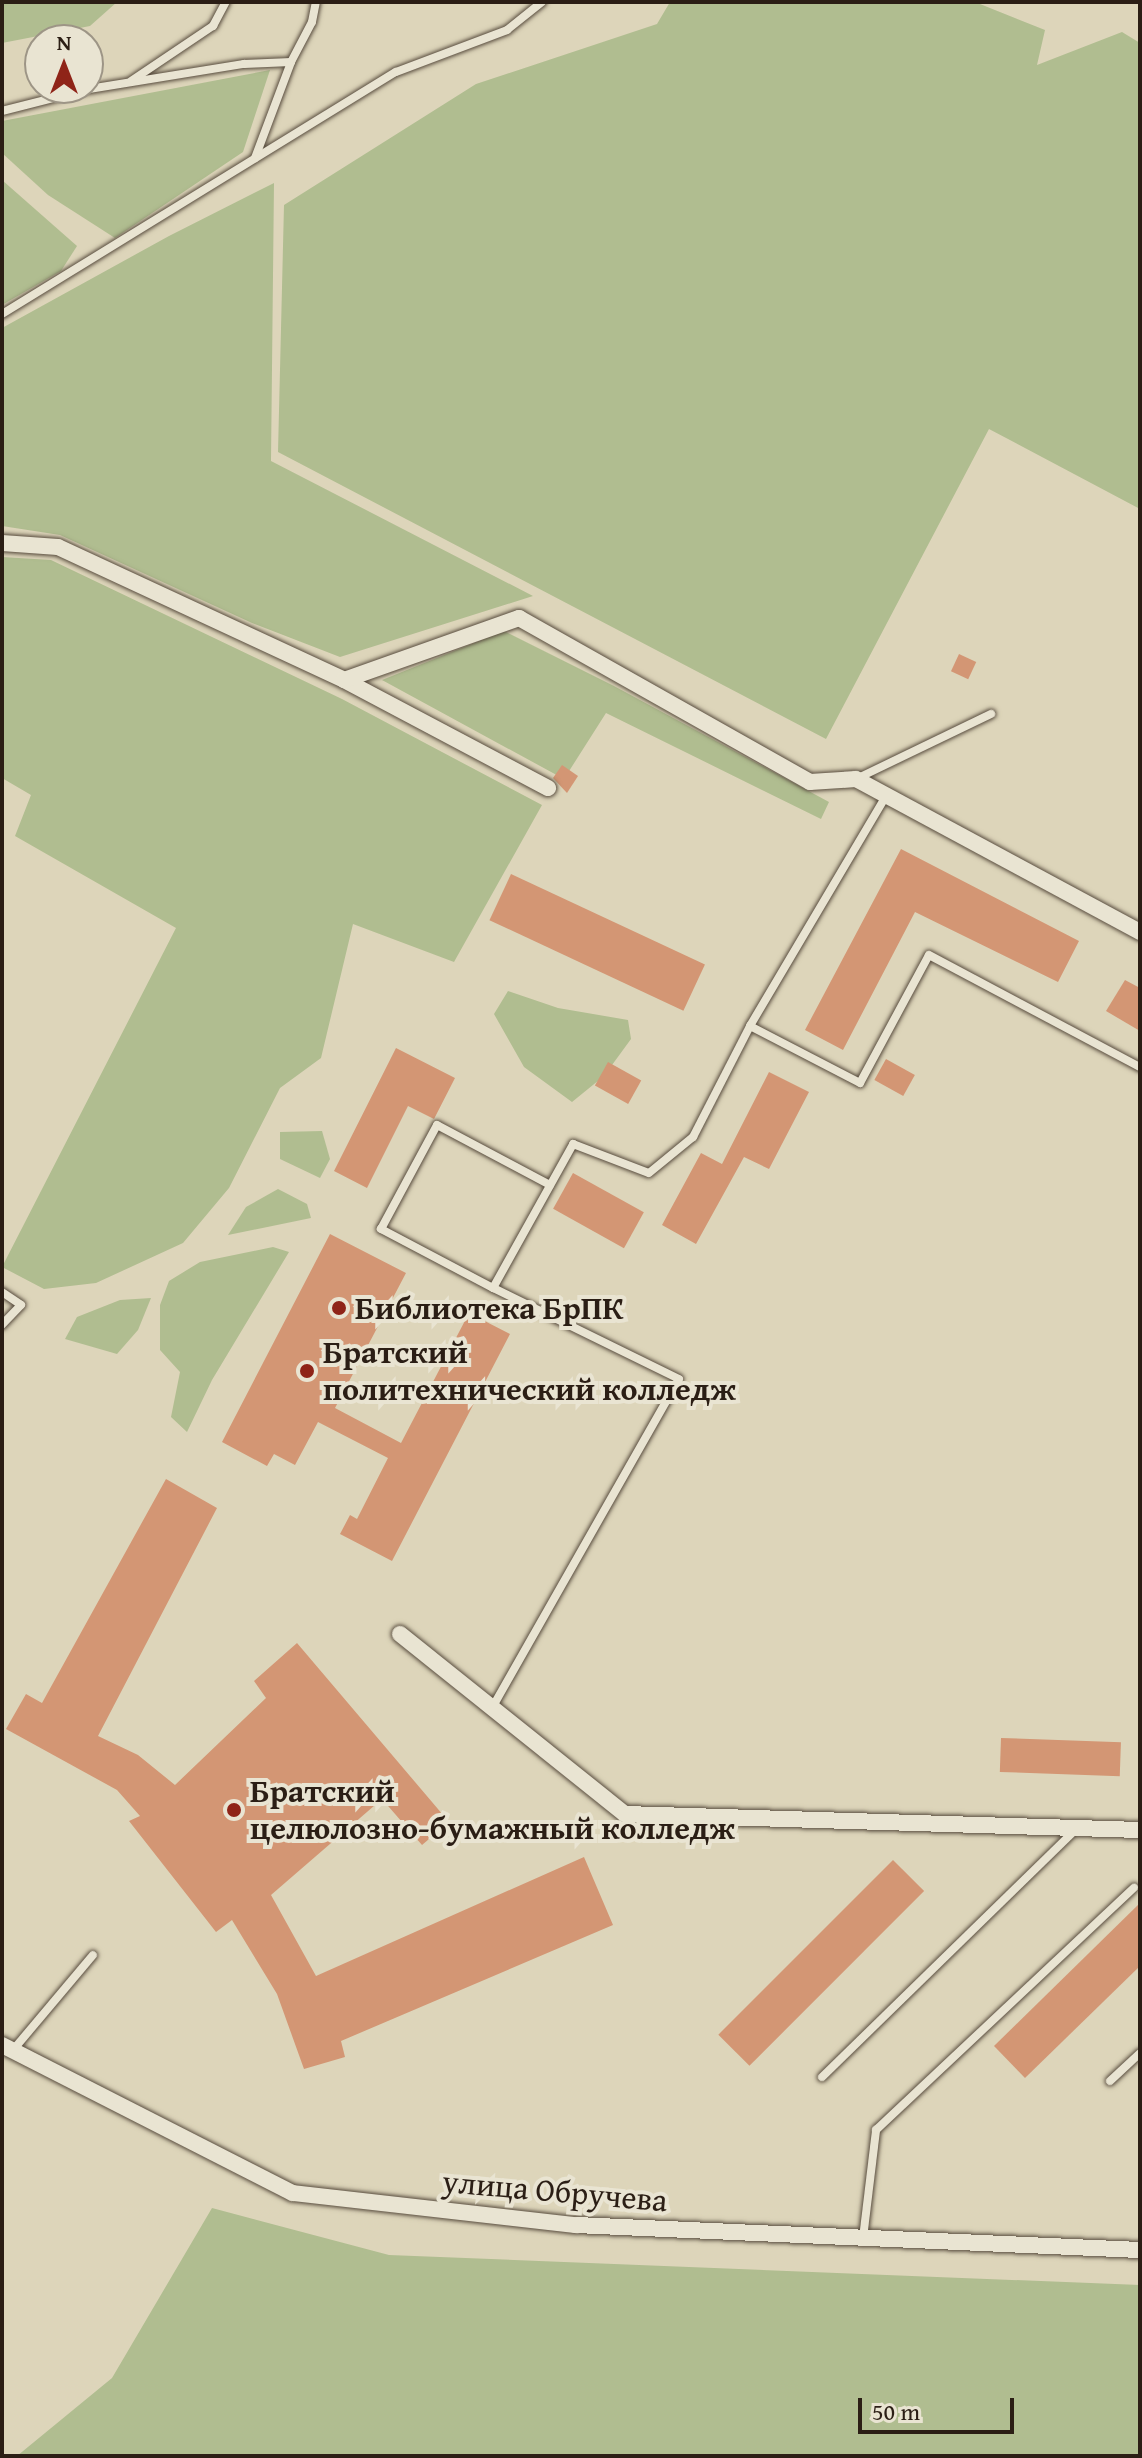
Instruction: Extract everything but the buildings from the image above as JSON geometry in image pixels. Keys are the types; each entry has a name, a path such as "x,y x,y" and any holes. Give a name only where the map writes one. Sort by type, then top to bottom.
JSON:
{"street":[{"path":"2,543 58,547 344,680 548,788"},
{"path":"344,680 519,618 810,782 856,779 1140,932"},
{"path":"400,1634 625,1814 1140,1830"},
{"name":"улица Обручева","path":"7,2048 293,2193 576,2225 1140,2250"}],"lane":[{"path":"127,84 213,26 226,2"},
{"path":"254,159 291,62 312,22 316,2"},
{"path":"2,314 396,72 507,30 542,2"},
{"path":"2,111 127,84 244,64 291,62"},
{"path":"856,779 991,714"},
{"path":"493,1288 573,1144 649,1173 693,1137 750,1026 886,796"},
{"path":"750,1026 860,1083 929,955 1140,1067"},
{"path":"492,1708 679,1379 381,1229 437,1125 550,1185"},
{"path":"2,1292 21,1305 2,1325"},
{"path":"822,2077 1077,1828"},
{"path":"863,2238 876,2130 1134,1888"},
{"path":"7,2048 93,1955"},
{"path":"1110,2081 1140,2053"}],"green space":[{"path":"2,2 117,2 92,24 24,24 24,39 2,43"},
{"path":"670,2 975,2 1045,30 1037,65 1122,32 1140,43 1140,509 989,429 826,739 278,452 284,205 476,84 657,24"},
{"path":"270,70 243,152 115,238 48,195 2,153 2,121"},
{"path":"2,180 77,246 61,271 2,305"},
{"path":"274,183 271,461 533,596 340,657 252,623 60,535 2,526 2,328 169,236"},
{"path":"2,557 51,560 342,699 542,805 454,962 353,924 321,1058 280,1088 229,1188 183,1243 96,1283 44,1289 2,1267 176,928 15,836 31,795 2,778"},
{"path":"504,631 614,686 829,802 821,819 606,713 564,779 382,680"},
{"path":"508,991 558,1008 628,1020 631,1039 604,1076 572,1102 524,1067 494,1014"},
{"path":"322,1131 330,1159 320,1178 280,1159 280,1132"},
{"path":"278,1189 307,1204 311,1218 228,1235 246,1207"},
{"path":"273,1247 289,1252 212,1380 187,1432 171,1417 180,1372 160,1350 160,1305 169,1281 200,1262"},
{"path":"151,1298 138,1330 117,1354 65,1339 77,1317 120,1300"},
{"path":"212,2208 389,2255 1140,2285 1140,2456 17,2456 112,2378"}],"place":[{"name":"Библиотека БрПК","path":"339,1308"},
{"name":"Братский политехнический колледж","path":"307,1371"},
{"name":"Братский целюлозно-бумажный колледж","path":"234,1810"}]}
